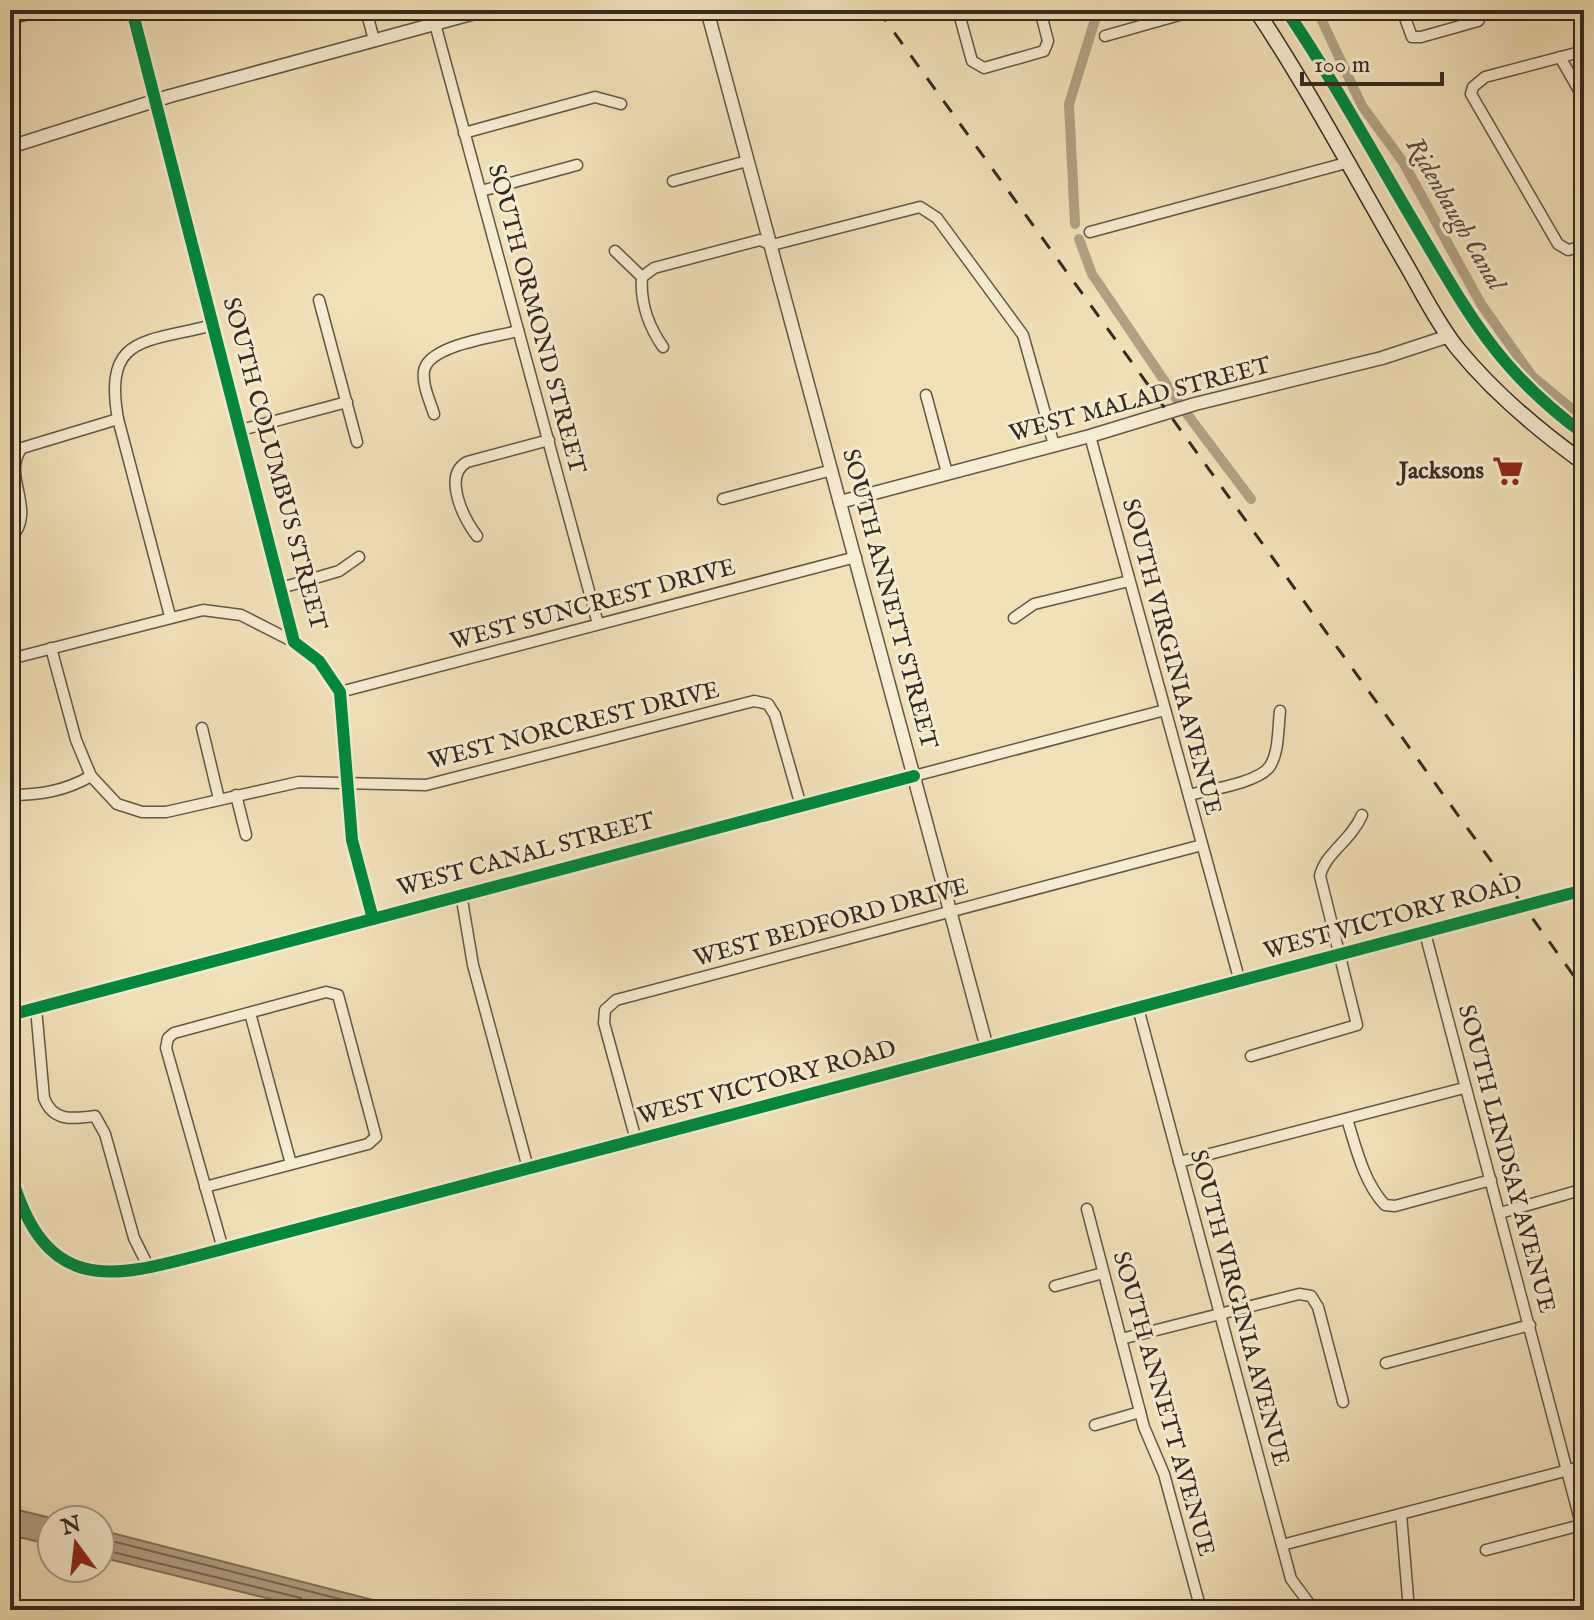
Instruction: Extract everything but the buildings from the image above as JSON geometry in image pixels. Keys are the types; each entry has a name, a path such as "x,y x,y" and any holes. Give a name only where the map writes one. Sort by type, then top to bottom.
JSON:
{"main road":[{"path":"1256,10 1291,62 1346,163 1449,336 1500,395 1548,438 1584,463"}],"street":[{"path":"10,19 44,10"},
{"name":"SOUTH COLUMBUS STREET","path":"132,10 294,642 319,661 340,692"},
{"path":"366,10 374,40"},
{"path":"10,147 156,101 486,10"},
{"name":"SOUTH ANNETT STREET","path":"707,10 987,1048"},
{"path":"958,10 977,67 1012,61 1047,48 1040,10"},
{"path":"1105,36 1197,10"},
{"path":"1402,10 1412,37 1468,25 1484,13"},
{"name":"SOUTH ORMOND STREET","path":"435,24 598,624"},
{"path":"1584,51 1485,77 1473,87 1474,102 1562,249 1584,246"},
{"path":"1560,57 1584,99"},
{"path":"464,133 595,97 621,104"},
{"path":"673,181 747,161"},
{"path":"1090,232 1346,163"},
{"path":"481,191 577,165"},
{"path":"663,347 652,332 641,290 642,277 654,268 760,240 772,245 920,207 937,218 1023,335 1054,445"},
{"path":"615,251 642,277"},
{"path":"319,300 357,442"},
{"path":"170,616 118,419 115,372 122,355 138,345 213,325"},
{"path":"434,414 424,373 429,360 442,350 518,331"},
{"name":"WEST MALAD STREET","path":"840,502 1090,436 1195,404 1382,358 1449,336"},
{"path":"926,395 947,473"},
{"path":"241,430 347,402"},
{"path":"10,539 18,529 22,515 11,477 13,456 33,442 118,419"},
{"name":"SOUTH VIRGINIA AVENUE","path":"1090,436 1240,982"},
{"path":"477,536 465,517 455,481 457,470 467,462 549,440"},
{"path":"723,499 832,470"},
{"path":"281,588 339,571 359,557"},
{"name":"WEST SUNCREST DRIVE","path":"340,692 856,557"},
{"path":"1014,618 1034,604 1129,581"},
{"path":"10,659 203,610 230,612 294,642"},
{"path":"10,795 43,795 76,785 91,776 76,740 51,648"},
{"path":"340,692 352,840 373,919"},
{"name":"WEST NORCREST DRIVE","path":"91,776 117,804 142,812 166,812 299,782 441,783 754,701 768,704 775,715 801,806"},
{"name":"WEST CANAL STREET","path":"10,1015 1165,710"},
{"path":"1189,795 1258,777 1268,769 1274,758 1280,711"},
{"path":"202,728 219,799"},
{"path":"236,795 246,835"},
{"path":"1251,1056 1357,1025 1320,876 1322,866 1349,839 1362,815"},
{"name":"WEST BEDFORD DRIVE","path":"636,1140 604,1023 609,1004 1202,845"},
{"name":"WEST VICTORY ROAD","path":"10,1171 18,1199 35,1232 67,1261 83,1270 112,1275 223,1249 1584,890"},
{"path":"461,894 473,965 528,1168"},
{"name":"SOUTH LINDSAY AVENUE","path":"1425,933 1583,1530"},
{"path":"205,1187 368,1144 376,1137 338,995 326,992 174,1033 168,1038 166,1048 205,1187 223,1249"},
{"path":"36,1008 44,1098 49,1110 58,1117 95,1116 105,1134 134,1238 149,1268"},
{"name":"SOUTH VIRGINIA AVENUE","path":"1138,1008 1291,1579 1314,1610"},
{"path":"250,1013 291,1164"},
{"path":"1179,1162 1464,1088"},
{"path":"1347,1119 1358,1157 1376,1195 1385,1205 1395,1206 1491,1180"},
{"path":"1500,1213 1584,1189"},
{"name":"SOUTH ANNETT AVENUE","path":"1087,1209 1140,1412 1164,1474 1201,1610"},
{"path":"1055,1286 1103,1273"},
{"path":"1121,1339 1299,1294 1311,1296 1318,1307 1343,1402"},
{"path":"1386,1363 1530,1325"},
{"path":"1095,1425 1140,1412"},
{"path":"1282,1545 1584,1466"},
{"path":"1401,1514 1409,1610"},
{"path":"1486,1550 1583,1530"}],"water":[{"path":"10,1508 36,1514 36,1541 10,1535"},
{"path":"116,1534 412,1610 315,1610 116,1561"}],"waterway":[{"path":"1075,224 1069,104 1098,10"},
{"name":"Ridenbaugh Canal","path":"1317,10 1362,106 1403,162 1481,304 1532,376 1584,419"},
{"path":"1079,239 1092,274 1178,401"},
{"path":"1187,414 1251,499"}],"railway":[{"path":"878,10 1584,990"}],"cycle path":[{"path":"132,10 294,642 319,661 340,692 352,840 373,919"},
{"path":"1286,10 1473,319 1530,389 1584,434"},
{"path":"10,1015 914,776"},
{"path":"10,1171 26,1214 44,1243 66,1261 91,1270 120,1271 151,1267 1584,890"}],"place":[{"name":"Jacksons","path":"1508,471"}]}
